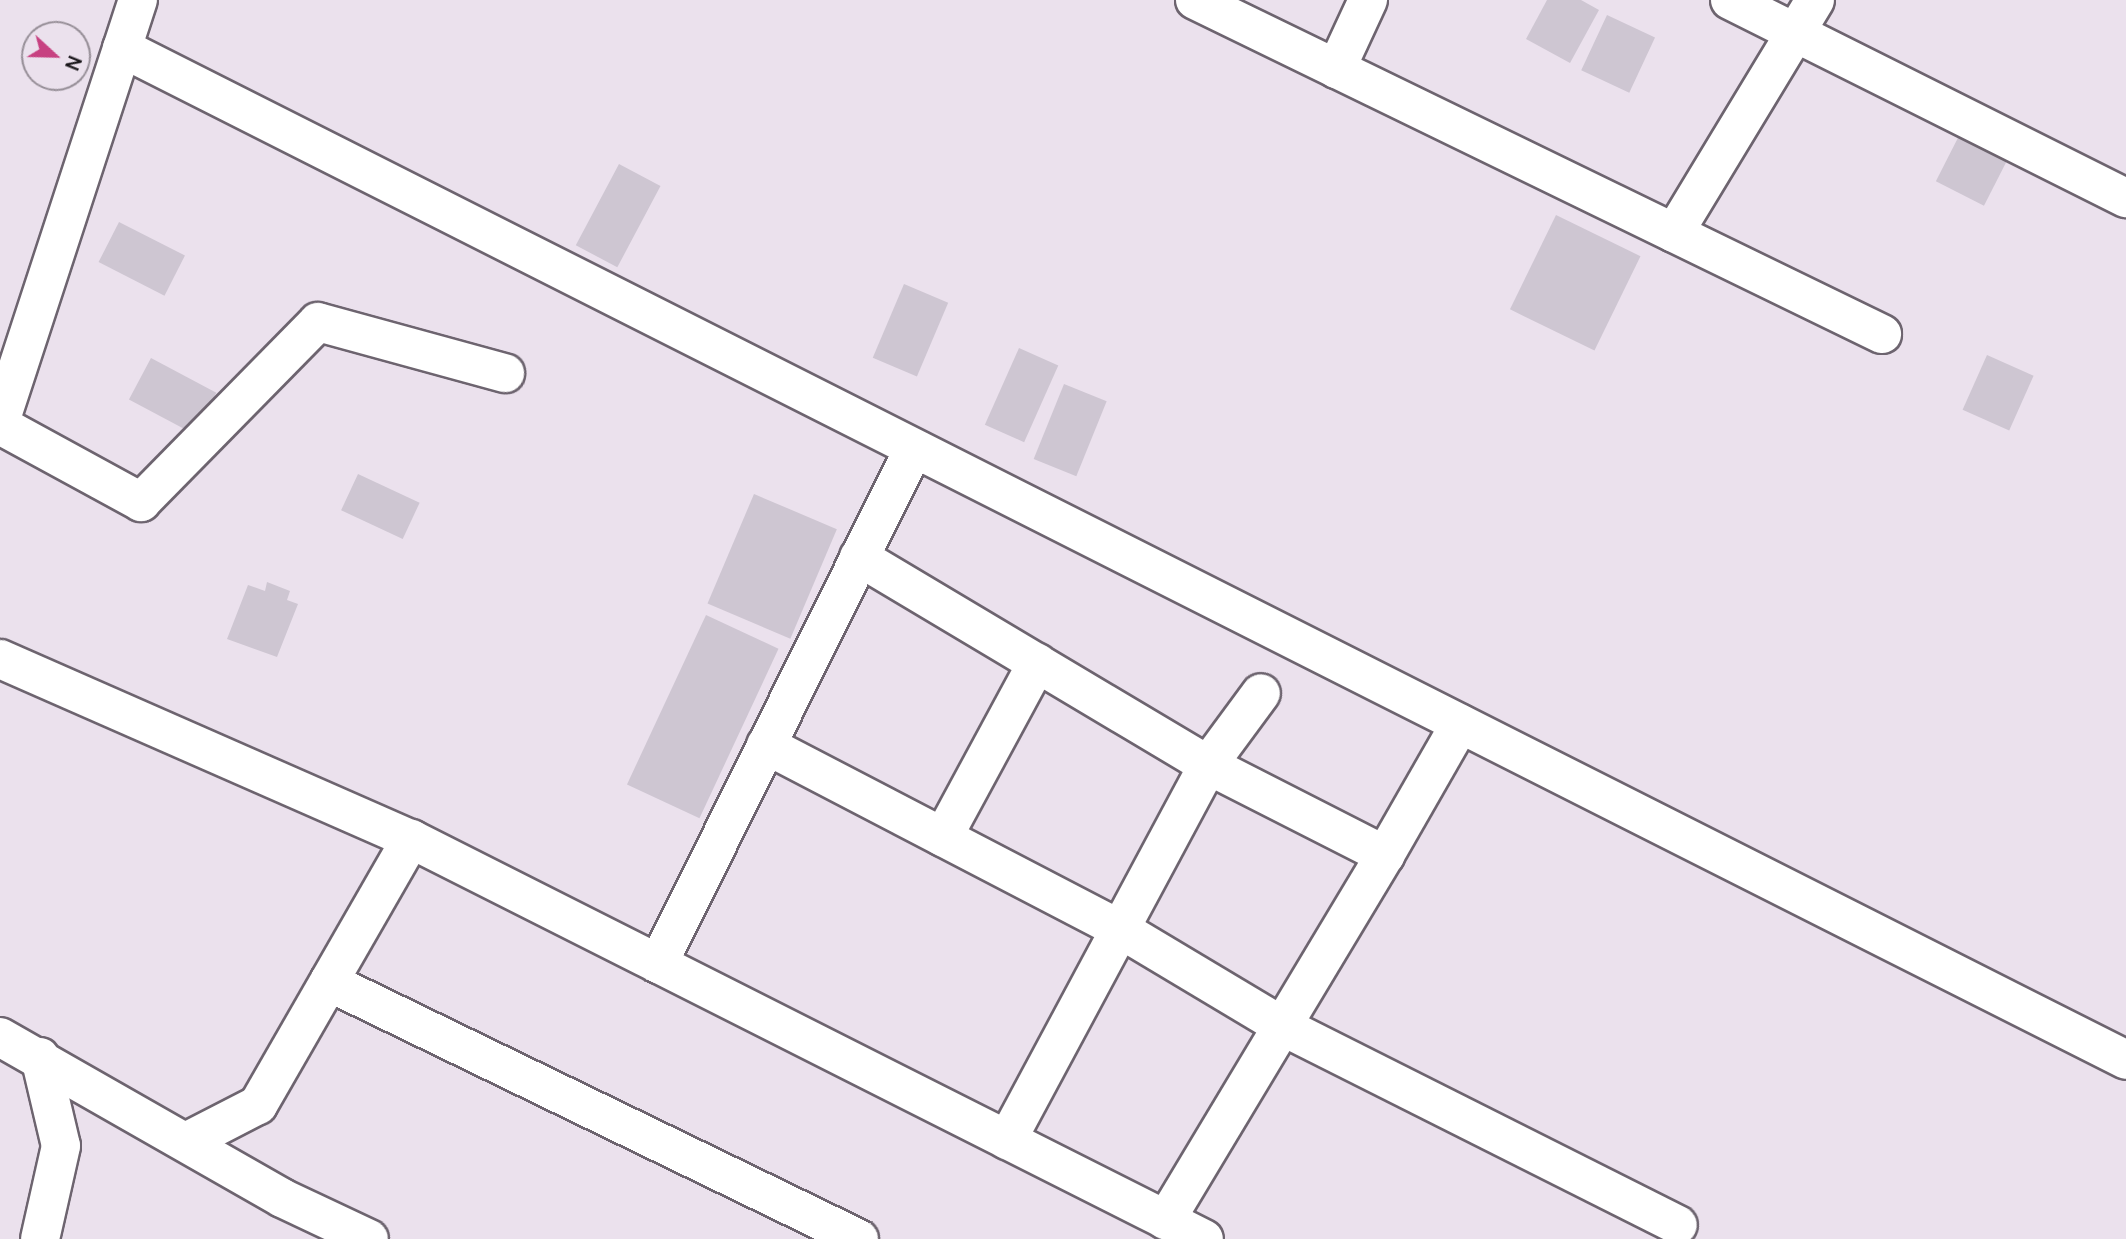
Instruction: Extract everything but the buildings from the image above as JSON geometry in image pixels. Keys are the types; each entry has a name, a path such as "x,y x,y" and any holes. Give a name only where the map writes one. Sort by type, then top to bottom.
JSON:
{"street":[{"path":"138,0 0,424 141,502 318,322 505,373"},
{"path":"1195,0 1882,334"},
{"path":"1336,68 1368,0"},
{"path":"1730,0 2126,198"},
{"path":"1675,233 1815,0"},
{"path":"122,48 2126,1060"},
{"path":"658,964 914,448"},
{"path":"859,557 1208,765 1385,855"},
{"path":"0,659 411,839 1203,1239"},
{"path":"943,837 1037,663"},
{"path":"1007,1140 1208,765 1261,693"},
{"path":"1166,1220 1385,855 1460,723"},
{"path":"766,745 1120,929 1283,1026 1678,1225"},
{"path":"186,1142 258,1105 411,839"},
{"path":"328,982 859,1239"},
{"path":"0,1037 40,1057 186,1142 369,1239"},
{"path":"40,1057 61,1146 40,1239"}]}
